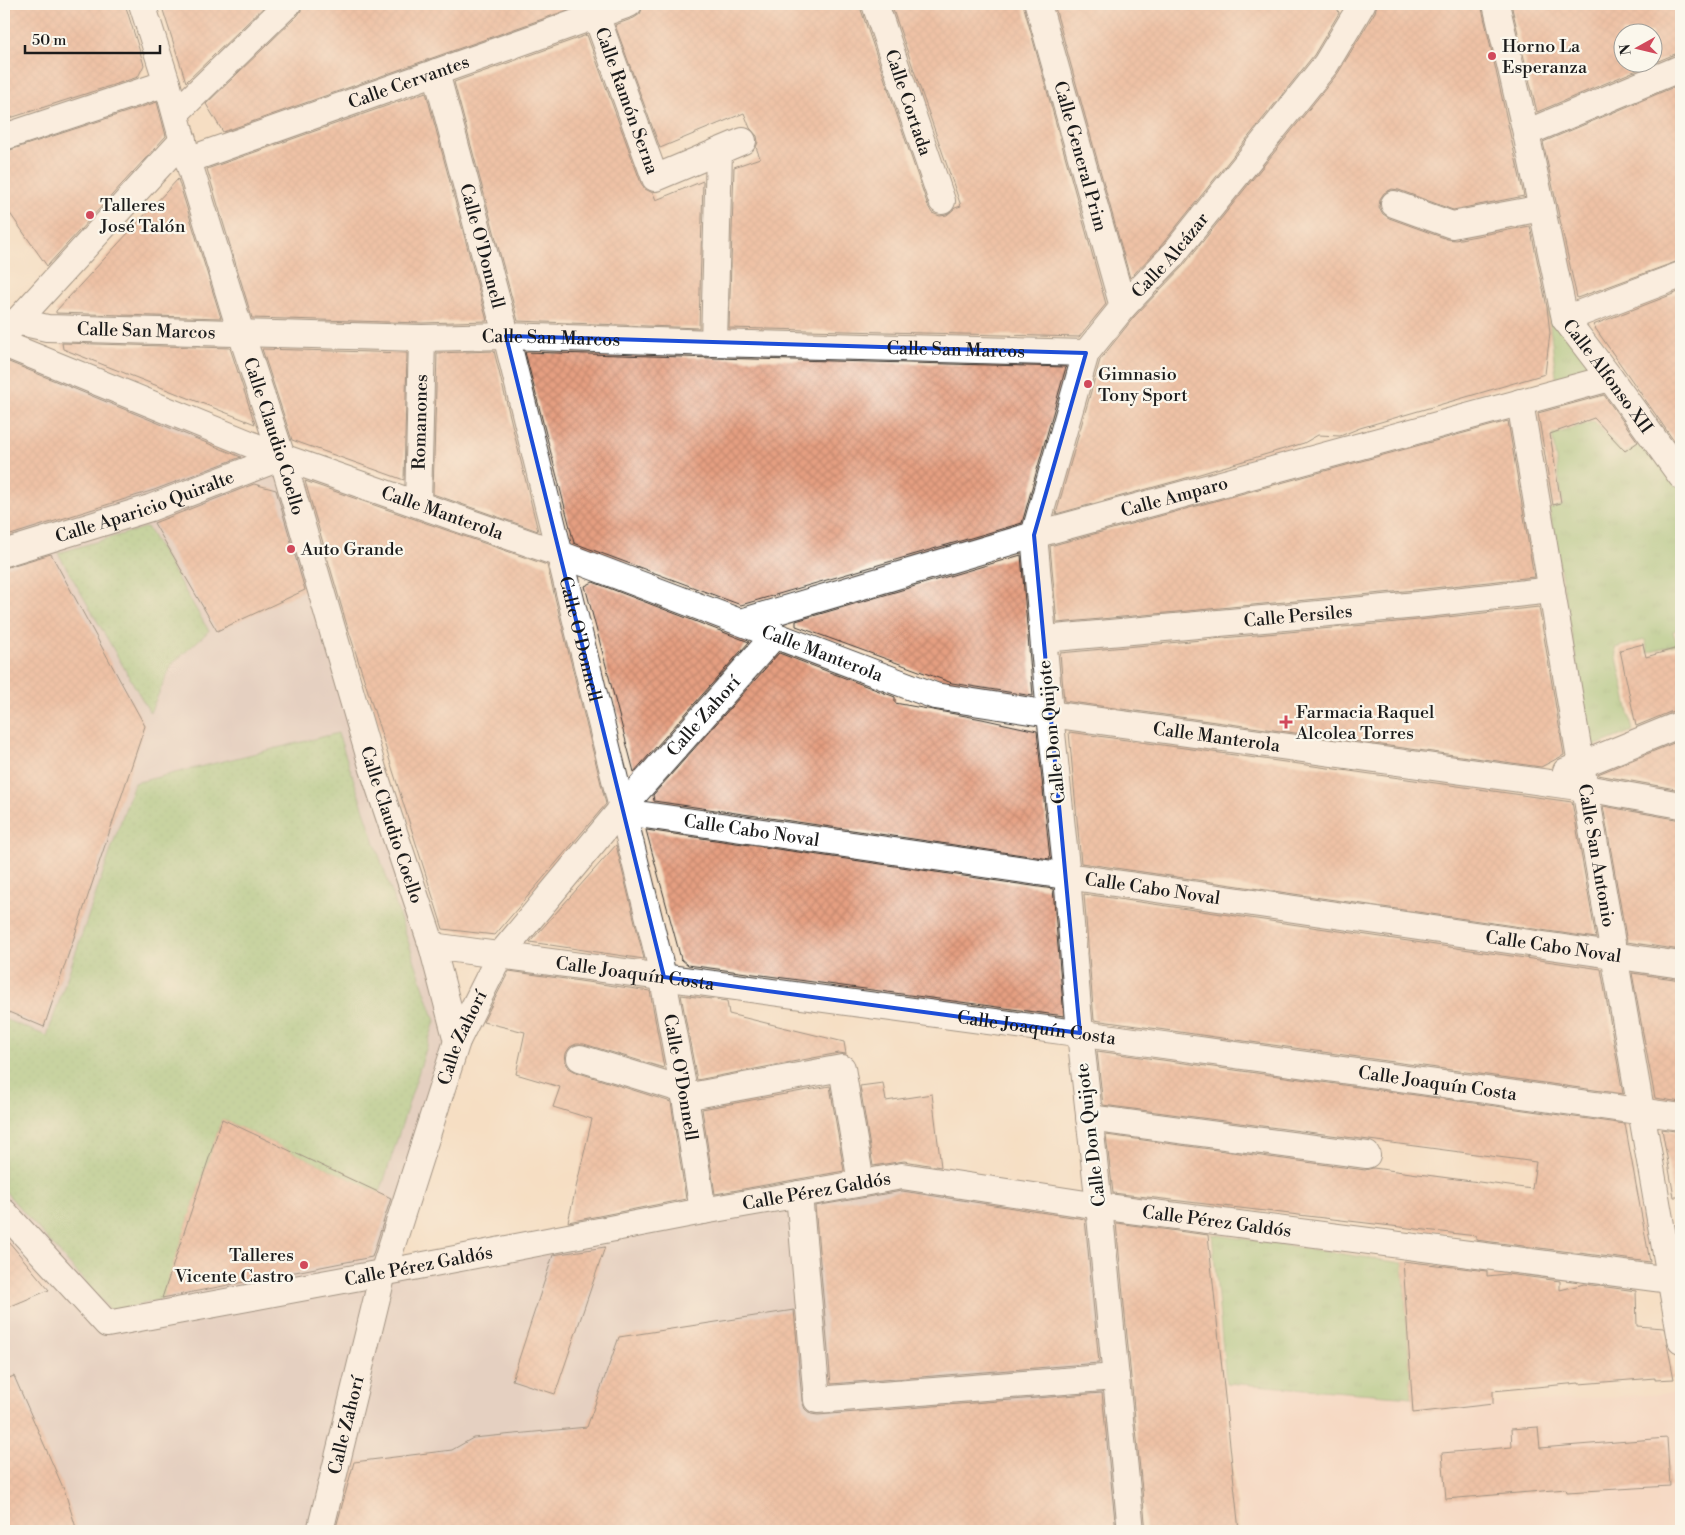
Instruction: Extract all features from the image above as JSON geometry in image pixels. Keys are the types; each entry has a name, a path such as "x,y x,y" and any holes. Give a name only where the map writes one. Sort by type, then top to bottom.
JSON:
{"street":[{"name":"Calle Claudio Coello","path":"142,4 241,333 282,457 373,769 432,946 457,1041"},
{"path":"176,113 288,4"},
{"name":"Calle Cervantes","path":"185,150 436,72 630,4"},
{"name":"Calle Cortada","path":"875,4 942,201"},
{"name":"Calle General Prim","path":"1038,4 1123,308"},
{"name":"Calle Alfonso XII","path":"1496,4 1526,133 1565,319 1681,476"},
{"name":"Calle Alcázar","path":"1034,535 1086,353 1123,308 1171,257 1326,64 1356,7"},
{"name":"Calle Ramón Serna","path":"596,15 655,178 743,141"},
{"path":"1526,133 1681,68"},
{"name":"Calle O'Donnell","path":"436,72 506,336 664,977 703,1211"},
{"path":"4,137 167,83"},
{"path":"10,329 185,150"},
{"path":"714,343 719,151"},
{"path":"1394,204 1452,225 1542,208"},
{"path":"1565,319 1681,275"},
{"name":"Calle San Marcos","path":"10,329 47,328 422,338 506,336 1086,353"},
{"name":"Romanones","path":"418,504 422,338"},
{"name":"Calle Manterola","path":"4,344 282,457 560,554 935,696 1050,714 1541,782 1583,777 1681,805"},
{"name":"Calle Amparo","path":"741,622 1034,535 1610,378"},
{"name":"Calle San Antonio","path":"1520,402 1640,1111 1676,1280 1681,1340"},
{"name":"Calle Aparicio Quiralte","path":"4,553 150,508 282,457"},
{"name":"Calle Don Quijote","path":"1034,535 1080,1033 1131,1531"},
{"name":"Calle Persiles","path":"1044,639 1417,605 1552,590"},
{"name":"Calle Zahorí","path":"320,1531 383,1273 457,1041 500,955 775,635"},
{"path":"1583,777 1681,724"},
{"name":"Calle Cabo Noval","path":"623,810 1681,965"},
{"name":"Calle Joaquín Costa","path":"432,946 1080,1033 1681,1117"},
{"path":"580,1058 685,1094 842,1068 861,1183"},
{"path":"1089,1118 1367,1155"},
{"name":"Calle Pérez Galdós","path":"4,1212 107,1324 703,1211 902,1176 1099,1206 1676,1280"},
{"path":"799,1194 817,1400 1116,1377"}],"highlighted area":[{"path":"506,336 1086,353 1034,535 1080,1033 664,977"}],"shaded area":[{"path":"4,344 282,457 457,1041 384,1273 902,1176 1099,1206 1131,1531 4,1531"},
{"path":"1226,1383 1412,1397 1413,1413 1493,1404 1680,1393 1681,1531 1242,1531"}],"green space":[{"path":"1548,310 1565,319 1610,378 1557,384"},
{"path":"1594,421 1624,454 1648,439 1681,485 1681,629 1673,631 1677,644 1648,653 1645,640 1615,648 1633,731 1592,747 1549,509 1563,505 1552,435"},
{"path":"147,527 209,631 172,664 150,713 58,553"},
{"path":"338,733 435,1021 380,1193 222,1119 162,1299 112,1312 4,1190 4,1019 47,1036 134,783"},
{"path":"1212,1234 1403,1263 1412,1397 1226,1383"}],"building":[{"path":"4,4 125,4 144,65 138,77 4,120"},
{"path":"161,4 267,4 186,82"},
{"path":"303,4 585,4 223,132 206,104 298,15"},
{"path":"644,4 859,4 928,206 932,213 940,216 947,215 955,208 961,206 891,4 1023,4 1106,304 1079,337 729,328 734,167 760,158 756,147 758,142 757,136 750,128 744,113 660,148 615,25 640,14"},
{"path":"1054,4 1336,4 1339,13 1314,55 1160,247 1130,278"},
{"path":"1377,4 1481,4 1524,196 1453,210 1392,189 1384,193 1380,199 1379,207 1383,214 1389,218 1447,239 1455,240 1530,226 1547,307 1550,333 1545,374 1360,428 1340,436 1318,435 1304,443 1056,514 1100,360 1134,317 1183,266 1338,73 1375,12"},
{"path":"1511,4 1681,4 1681,53 1662,59 1662,22 1612,22 1612,72 1632,72 1537,112"},
{"path":"587,35 641,183 645,189 653,193 656,200 703,181 699,328 518,321 454,82"},
{"path":"1681,84 1681,260 1577,298 1543,142"},
{"path":"426,92 487,321 422,323 252,318 207,169"},
{"path":"157,102 166,136 47,266 4,205 4,152"},
{"path":"178,179 221,318 56,313 56,311"},
{"path":"1681,291 1681,451 1593,325"},
{"path":"62,343 230,348 255,424 63,349"},
{"path":"262,349 407,353 404,480 292,440"},
{"path":"494,351 538,531 433,494 437,353"},
{"path":"525,352 1066,367 1022,523 741,605 574,543"},
{"path":"4,360 241,457 154,490 4,537"},
{"path":"1604,395 1638,442 1625,451 1594,418 1550,434 1561,503 1553,505 1538,413"},
{"path":"1508,421 1534,577 1415,590 1057,623 1050,546"},
{"path":"305,481 547,565 606,804 495,935 443,929 346,622"},
{"path":"254,484 276,490 305,590 217,631 154,523"},
{"path":"51,554 145,726 44,1027 4,1010 4,568"},
{"path":"1021,555 1033,696 952,683 796,626 796,621"},
{"path":"593,582 749,642 634,772 585,586"},
{"path":"1539,607 1564,755 1541,767 1064,701 1060,653"},
{"path":"1643,644 1646,657 1681,647 1681,709 1636,726 1620,650"},
{"path":"779,653 895,697 895,703 1037,731 1050,859 654,801 653,795"},
{"path":"1069,732 1572,802 1596,938 1081,863"},
{"path":"1681,740 1681,790 1598,775 1598,774"},
{"path":"1603,806 1681,820 1681,950 1627,942"},
{"path":"646,830 1053,889 1064,1016 688,965 681,959"},
{"path":"616,845 644,959 530,942 531,941"},
{"path":"1084,894 1601,969 1623,1094 1094,1020"},
{"path":"509,971 650,991 664,1068 584,1044 576,1044 570,1047 566,1053 565,1061 569,1068 576,1072 671,1102 686,1199 568,1222 592,1119 553,1107 560,1087 516,1074 525,1032 483,1022"},
{"path":"1632,973 1681,980 1681,1102 1655,1098"},
{"path":"681,995 727,1001 729,1014 844,1042 846,1054 839,1053 697,1080"},
{"path":"1097,1051 1625,1124 1650,1262 1476,1240 1476,1236 1113,1193 1106,1135 1365,1170 1373,1168 1532,1189 1536,1162 1103,1105"},
{"path":"883,1083 886,1101 932,1094 941,1167 904,1161 873,1166 860,1086"},
{"path":"830,1086 844,1171 715,1194 702,1109"},
{"path":"222,1119 391,1198 372,1257 162,1298"},
{"path":"1662,1129 1681,1132 1681,1197 1674,1197"},
{"path":"902,1191 1085,1219 1099,1363 831,1384 815,1206"},
{"path":"1116,1223 1208,1235 1239,1531 1146,1531"},
{"path":"4,1236 49,1290 4,1309"},
{"path":"605,1247 555,1394 512,1380 553,1255"},
{"path":"1403,1261 1487,1271 1487,1276 1507,1274 1560,1281 1560,1290 1584,1284 1636,1291 1637,1326 1664,1328 1674,1379 1655,1380 1655,1378 1579,1383 1493,1391 1493,1404 1413,1413"},
{"path":"794,1310 802,1401 805,1409 811,1414 818,1415 1102,1393 1116,1531 335,1531 354,1462 452,1450 473,1438 587,1427 619,1337"},
{"path":"14,1376 65,1492 77,1531 4,1531 4,1380"},
{"path":"1538,1427 1540,1448 1667,1438 1670,1486 1567,1492 1566,1489 1446,1499 1442,1453 1512,1447 1511,1429"}],"place":[{"name":"Horno La Esperanza","path":"1492,56"},
{"name":"Talleres José Talón","path":"90,215"},
{"name":"Gimnasio Tony Sport","path":"1088,384"},
{"name":"Auto Grande","path":"291,549"},
{"name":"Farmacia Raquel Alcolea Torres","path":"1286,722"},
{"name":"Talleres Vicente Castro","path":"304,1265"}]}
